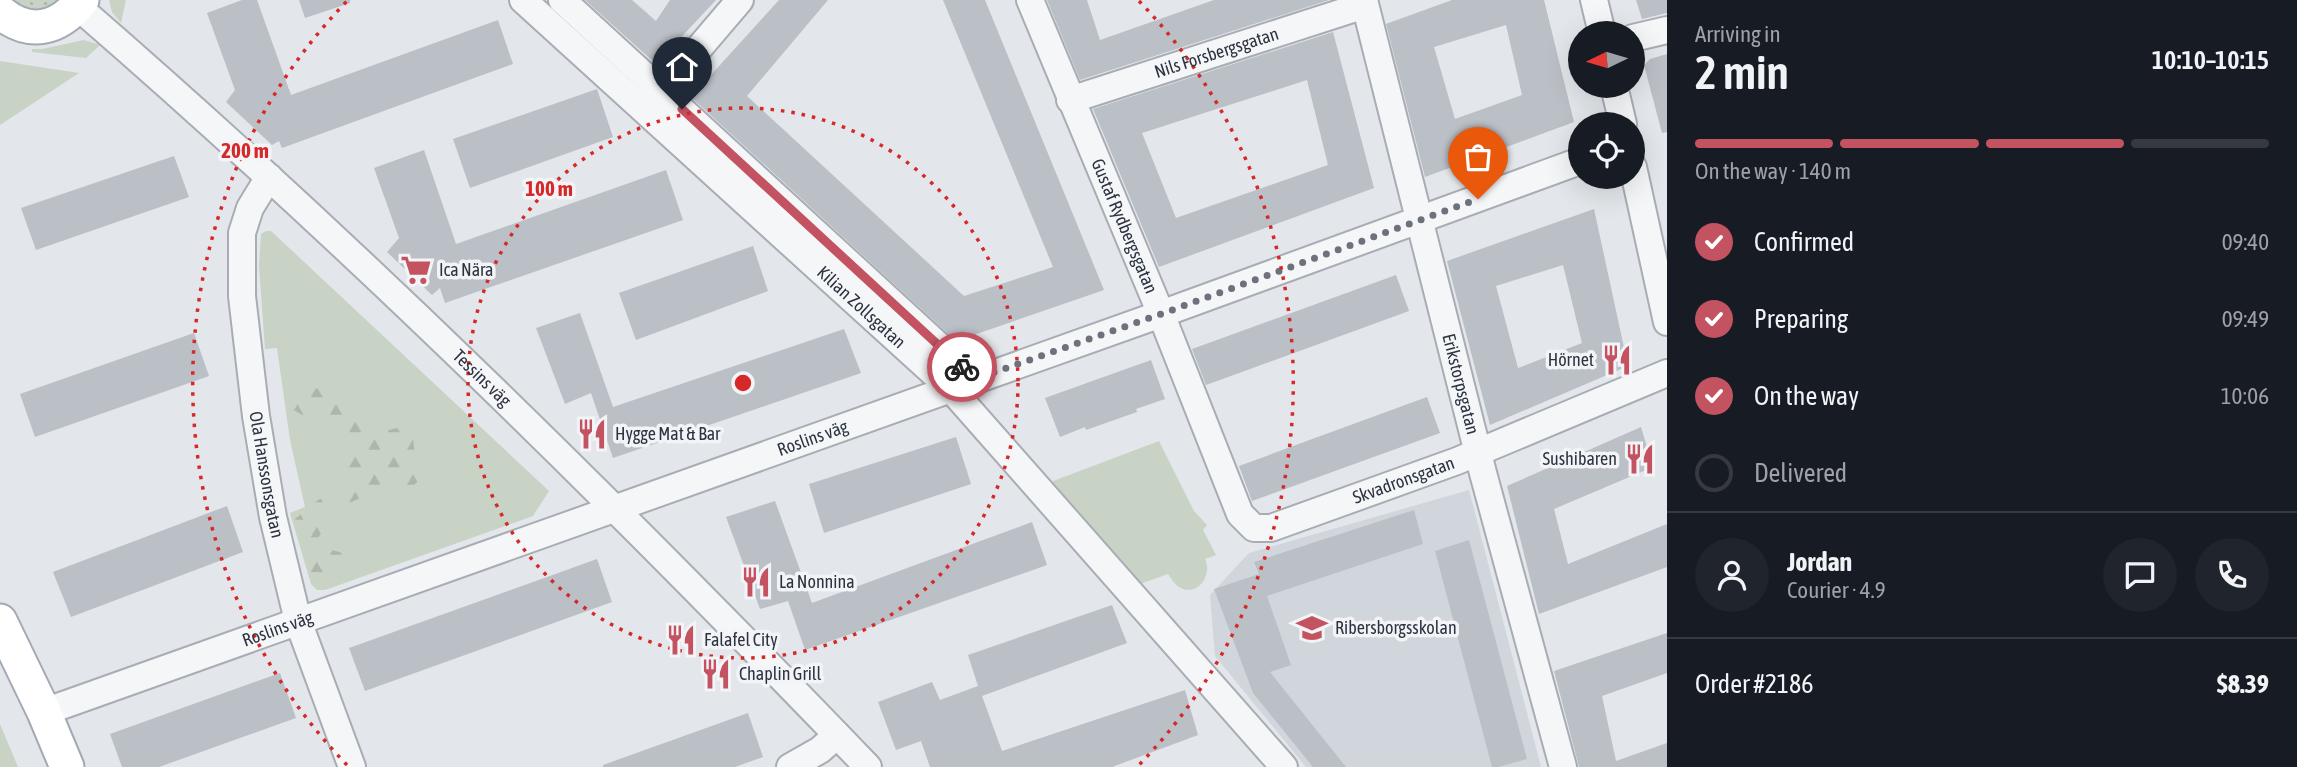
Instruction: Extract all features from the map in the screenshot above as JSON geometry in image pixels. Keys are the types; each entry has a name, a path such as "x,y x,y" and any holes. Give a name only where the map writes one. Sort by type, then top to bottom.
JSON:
{"main road":[{"path":"0,12 17,23 40,27 66,18 80,3"},
{"path":"0,621 67,767"}],"street":[{"name":"Kilian Zollsgatan","path":"523,0 654,101 962,383 1284,767"},
{"name":"Kilian Zollsgatan","path":"562,0 654,101"},
{"path":"654,101 740,0"},
{"name":"Gustaf Rydbergsgatan","path":"1030,0 1161,314 1240,514 1254,528"},
{"path":"1594,0 1599,21"},
{"name":"Nils Forsbergsgatan","path":"1070,100 1364,2"},
{"name":"Erikstorpsgatan","path":"1364,2 1478,453 1563,767"},
{"name":"Tessins väg","path":"80,3 269,177 568,460 868,767"},
{"path":"1645,35 1667,30"},
{"name":"Roslins väg","path":"44,712 1161,314 1568,165"},
{"name":"Ola Hanssonsgatan","path":"269,177 250,208 242,233 242,296 256,416 268,490 298,621 352,767"},
{"path":"1638,189 1667,322"},
{"name":"Skvadronsgatan","path":"1254,528 1271,528 1478,453 1667,373"},
{"path":"790,767 820,750 837,735"}],"shaded area":[{"name":"Ribersborgsskolan","path":"1469,490 1541,767 1306,767 1215,656 1210,595 1249,553"}],"green space":[{"path":"11,0 68,0 53,7 33,11"},
{"path":"109,0 126,0 121,23 112,12"},
{"path":"84,40 100,45 86,58 32,52 32,49"},
{"path":"0,61 79,73 0,125"},
{"path":"271,231 549,491 533,516 325,590 317,590 311,584 290,513 305,507 290,440 277,348 265,349 259,266 261,234"},
{"path":"302,380 323,392 342,396 359,409 373,434 397,428 413,437 415,458 425,479 423,477 400,491 358,499 333,512 317,539 320,547 347,554 363,549 362,558 328,573 310,572 295,519 318,500 337,492 346,479 347,454 354,439 333,422 314,422 292,409"},
{"path":"1159,441 1194,511 1207,525 1203,530 1216,555 1205,559 1205,578 1192,590 1179,587 1168,574 1137,585 1048,483"},
{"path":"0,724 18,767 0,767"}],"building":[{"path":"242,0 257,0 291,95 498,20 513,64 282,148 279,141 272,145 226,102 235,90 207,13"},
{"path":"299,0 350,0 350,3 305,18"},
{"path":"585,0 632,0 656,21 670,0 716,0 656,64"},
{"path":"779,0 828,0 747,96 964,296 1053,267 943,0 985,0 1104,290 956,341 691,97"},
{"path":"1047,0 1087,0 1100,40 1214,0 1329,0 1080,80"},
{"path":"1452,0 1544,0 1572,112 1568,112 1568,124 1425,177 1386,24","holes":["1506,25 1522,95 1455,119 1434,47"]},
{"path":"1636,0 1667,0 1667,13 1642,19"},
{"path":"1333,32 1374,188 1159,267 1093,109","holes":["1307,80 1328,165 1176,218 1142,133"]},
{"path":"1667,54 1667,132 1662,133 1645,69 1645,64 1650,59"},
{"path":"597,89 613,137 470,188 453,139"},
{"path":"424,150 456,244 666,170 683,220 445,303 440,288 432,295 387,252 399,238 374,168"},
{"path":"174,156 189,197 36,250 21,208"},
{"path":"1594,209 1628,366 1490,425 1447,261","holes":["1563,265 1582,343 1518,368 1496,286"]},
{"path":"753,246 768,291 636,340 619,293"},
{"path":"1396,275 1409,311 1206,385 1192,349"},
{"path":"580,313 613,407 844,329 861,373 613,458 591,393 565,404 536,328"},
{"path":"194,333 209,376 35,437 20,394"},
{"path":"1151,360 1165,399 1136,409 1137,412 1060,437 1045,398"},
{"path":"1427,397 1440,433 1252,501 1239,466"},
{"path":"1641,427 1653,467 1554,509 1568,564 1667,524 1667,567 1539,614 1507,486"},
{"path":"956,437 971,484 824,533 809,484"},
{"path":"775,501 812,603 1032,522 1047,565 805,650 788,601 760,609 726,517"},
{"path":"227,506 243,552 71,617 53,572"},
{"path":"1414,510 1423,544 1267,596 1291,665 1270,672 1346,767 1313,767 1253,693 1214,589 1259,574 1254,562"},
{"path":"1469,540 1527,759 1498,767 1492,767 1435,551"},
{"path":"597,559 612,602 365,691 349,648"},
{"path":"1112,605 1127,643 982,696 1002,751 1185,690 1198,735 1112,767 930,767 921,741 896,750 878,702 932,682 940,700 978,686 968,655"},
{"path":"1667,633 1667,673 1602,696 1616,761 1667,743 1667,767 1579,767 1554,671"},
{"path":"280,673 296,718 159,767 122,767 110,734"},
{"path":"748,713 763,757 735,767 603,767 603,765"}],"way so far":[{"path":"962,367 975,379 1478,199"}],"place":[{"name":"Ica Nära","path":"416,270"},
{"name":"Hörnet","path":"1617,360"},
{"name":"Hygge Mat & Bar","path":"592,434"},
{"name":"Sushibaren","path":"1640,459"},
{"name":"La Nonnina","path":"756,582"},
{"name":"Ribersborgsskolan","path":"1312,628"},
{"name":"Falafel City","path":"681,640"},
{"name":"Chaplin Grill","path":"716,674"}],"route":[{"path":"682,109 962,367"}]}
